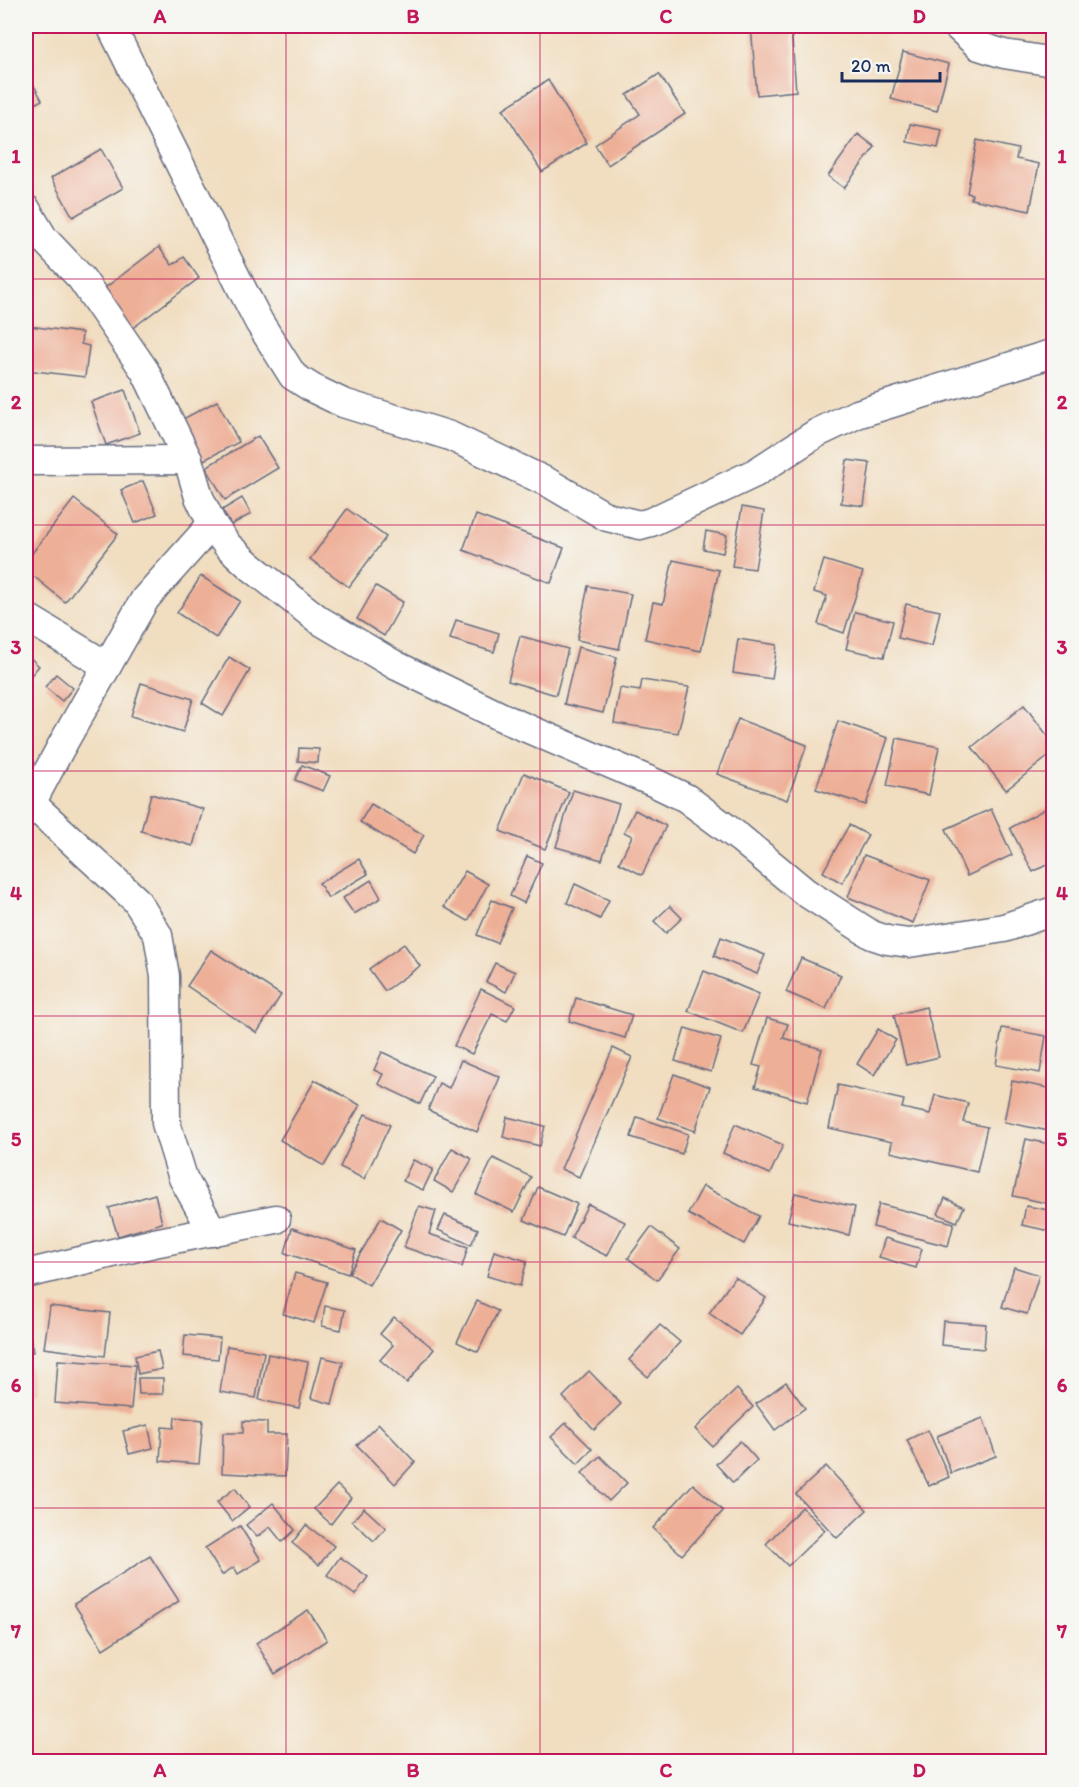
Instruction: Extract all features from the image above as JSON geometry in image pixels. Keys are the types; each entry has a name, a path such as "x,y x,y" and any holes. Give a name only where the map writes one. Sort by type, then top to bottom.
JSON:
{"street":[{"path":"111,26 255,314 293,376 343,403 450,436 549,483 607,517 640,525 651,522 755,473 817,434 857,414 1053,353"},
{"path":"957,26 979,46 1004,54 1053,62"},
{"path":"26,209 44,239 81,278 145,371 188,460 202,504 212,524 227,545 250,566 318,620 394,664 510,721 686,798 741,839 805,892 872,935 909,943 1004,928 1053,911"},
{"path":"26,460 188,460"},
{"path":"212,524 145,599 28,808 136,900 158,935 165,976 166,1123 183,1178 213,1232"},
{"path":"26,617 107,666"},
{"path":"26,1274 154,1243 276,1219"}],"building":[{"path":"751,26 791,26 796,91 757,95"},
{"path":"903,52 949,64 937,111 891,99"},
{"path":"26,71 42,100 26,109"},
{"path":"659,74 685,114 608,165 595,145 640,114 627,95"},
{"path":"548,80 587,143 542,172 503,109"},
{"path":"910,124 942,130 938,148 907,142"},
{"path":"858,134 875,147 844,188 828,176"},
{"path":"977,140 1018,149 1016,159 1039,164 1030,211 971,199 972,194 967,193"},
{"path":"101,149 123,188 73,217 51,178"},
{"path":"159,247 172,265 184,257 199,278 130,330 101,291"},
{"path":"29,326 82,333 81,344 89,346 85,377 26,370"},
{"path":"125,390 140,433 106,445 91,402"},
{"path":"217,401 239,442 202,461 181,420"},
{"path":"258,436 278,468 225,500 206,467"},
{"path":"847,460 870,463 864,506 841,503"},
{"path":"143,481 157,514 135,523 121,490"},
{"path":"242,498 251,514 231,525 222,510"},
{"path":"74,499 118,534 65,602 26,570 26,561"},
{"path":"742,507 764,511 755,569 732,566"},
{"path":"347,509 386,537 349,587 310,559"},
{"path":"476,515 564,548 551,583 463,550"},
{"path":"706,531 727,535 723,553 703,549"},
{"path":"673,560 719,570 701,651 645,639 653,602 663,604"},
{"path":"824,560 863,572 844,633 818,624 827,596 814,592"},
{"path":"201,576 240,601 216,638 177,613"},
{"path":"376,586 403,602 384,636 357,619"},
{"path":"588,586 631,594 619,649 577,640"},
{"path":"906,604 940,611 932,646 898,638"},
{"path":"855,612 893,621 884,657 846,649"},
{"path":"456,620 499,633 494,652 450,639"},
{"path":"520,636 568,649 556,695 508,681"},
{"path":"738,639 777,645 772,679 733,673"},
{"path":"578,647 617,657 603,713 564,704"},
{"path":"26,654 39,666 26,681"},
{"path":"229,657 250,670 223,716 202,703"},
{"path":"56,674 73,688 62,701 45,687"},
{"path":"642,680 689,687 678,733 614,723 620,688 640,691"},
{"path":"141,683 193,699 183,732 131,716"},
{"path":"1024,705 1054,744 1054,752 1006,790 972,747"},
{"path":"738,719 807,745 787,800 717,774"},
{"path":"838,721 888,738 866,805 816,789"},
{"path":"897,738 939,747 929,795 887,786"},
{"path":"299,748 319,749 318,763 298,761"},
{"path":"302,765 330,776 323,791 295,780"},
{"path":"524,773 569,792 545,849 500,831"},
{"path":"573,790 619,804 602,860 556,847"},
{"path":"151,794 203,809 193,846 141,831"},
{"path":"371,804 424,835 413,854 360,822"},
{"path":"1054,804 1054,861 1033,872 1010,828"},
{"path":"991,809 1012,855 967,876 946,829"},
{"path":"635,810 666,826 642,875 619,863 632,836 624,832"},
{"path":"849,825 868,835 842,883 823,872"},
{"path":"864,855 930,880 913,923 848,897"},
{"path":"527,856 542,863 524,903 510,896"},
{"path":"359,859 368,874 328,898 319,883"},
{"path":"465,871 488,884 468,921 444,907"},
{"path":"371,880 381,898 354,914 343,898"},
{"path":"575,884 609,900 600,919 567,903"},
{"path":"492,900 512,908 497,943 477,935"},
{"path":"670,906 682,918 666,933 654,921"},
{"path":"721,937 765,955 757,974 714,956"},
{"path":"404,944 420,966 385,991 369,969"},
{"path":"211,950 281,995 257,1033 187,986"},
{"path":"801,958 841,975 826,1009 786,992"},
{"path":"495,963 515,972 506,992 486,982"},
{"path":"704,971 759,994 743,1033 688,1011"},
{"path":"481,989 515,1006 507,1021 492,1014 472,1054 454,1046"},
{"path":"576,998 632,1015 625,1038 569,1021"},
{"path":"926,1007 939,1057 906,1065 894,1015"},
{"path":"767,1018 788,1024 783,1038 822,1049 807,1102 755,1087 761,1067 753,1065"},
{"path":"685,1028 721,1039 711,1072 675,1061"},
{"path":"1002,1028 1046,1036 1040,1073 996,1065"},
{"path":"878,1029 896,1040 874,1075 857,1064"},
{"path":"613,1048 632,1057 579,1177 561,1169"},
{"path":"382,1052 433,1076 420,1104 378,1084 383,1074 374,1070"},
{"path":"461,1060 500,1077 477,1132 428,1110 439,1083 449,1088"},
{"path":"674,1074 710,1087 695,1131 658,1118"},
{"path":"315,1080 360,1105 324,1166 280,1140"},
{"path":"1012,1081 1054,1089 1054,1132 1004,1122"},
{"path":"838,1085 904,1100 902,1108 930,1114 935,1095 968,1103 963,1122 987,1127 977,1172 890,1152 892,1142 829,1128"},
{"path":"365,1114 390,1125 364,1179 340,1167"},
{"path":"507,1117 545,1126 540,1146 503,1137"},
{"path":"637,1117 688,1134 682,1154 631,1137"},
{"path":"735,1124 783,1145 770,1174 723,1153"},
{"path":"1026,1139 1054,1145 1054,1191 1051,1204 1013,1196"},
{"path":"452,1148 472,1159 453,1192 434,1181"},
{"path":"493,1158 531,1177 514,1212 476,1194"},
{"path":"413,1160 433,1169 423,1190 403,1181"},
{"path":"703,1186 759,1216 744,1244 688,1214"},
{"path":"538,1187 577,1204 563,1237 524,1220"},
{"path":"795,1193 855,1207 849,1235 788,1221"},
{"path":"155,1194 162,1223 118,1236 109,1208"},
{"path":"945,1198 964,1207 957,1222 938,1214"},
{"path":"588,1204 625,1222 607,1256 571,1238"},
{"path":"879,1204 954,1223 948,1246 873,1227"},
{"path":"419,1206 436,1211 429,1234 468,1247 462,1267 404,1247"},
{"path":"1026,1206 1054,1211 1054,1232 1022,1225"},
{"path":"445,1215 478,1229 471,1245 438,1230"},
{"path":"381,1218 401,1230 369,1285 349,1273"},
{"path":"651,1227 680,1249 657,1280 628,1258"},
{"path":"292,1228 356,1250 348,1274 285,1253"},
{"path":"885,1238 922,1249 916,1268 879,1257"},
{"path":"494,1251 527,1261 520,1286 487,1276"},
{"path":"1014,1267 1039,1275 1027,1314 1002,1307"},
{"path":"295,1273 327,1282 314,1323 283,1314"},
{"path":"735,1277 766,1298 740,1335 709,1313"},
{"path":"477,1301 498,1311 478,1352 457,1342"},
{"path":"50,1306 110,1313 105,1356 44,1348"},
{"path":"325,1306 345,1310 341,1330 322,1326"},
{"path":"26,1311 33,1352 26,1354"},
{"path":"394,1317 434,1349 407,1383 380,1360 393,1345 380,1334"},
{"path":"943,1321 986,1324 984,1349 941,1345"},
{"path":"660,1325 680,1342 648,1377 629,1360"},
{"path":"185,1335 220,1338 218,1359 183,1356"},
{"path":"227,1346 264,1352 256,1398 220,1392"},
{"path":"158,1351 162,1369 138,1374 135,1356"},
{"path":"268,1354 308,1362 299,1408 259,1400"},
{"path":"322,1357 343,1362 332,1404 311,1398"},
{"path":"58,1360 135,1365 131,1409 55,1403"},
{"path":"29,1365 32,1393 26,1394 26,1366"},
{"path":"589,1371 621,1404 594,1430 563,1397"},
{"path":"138,1378 163,1378 163,1394 139,1394"},
{"path":"786,1382 805,1408 775,1430 756,1404"},
{"path":"737,1389 753,1407 712,1446 695,1429"},
{"path":"175,1417 203,1420 199,1464 160,1461 162,1427 174,1428"},
{"path":"983,1418 996,1456 951,1473 937,1436"},
{"path":"243,1421 267,1422 267,1434 287,1434 285,1476 222,1473 223,1433 243,1433"},
{"path":"566,1423 592,1449 578,1464 551,1437"},
{"path":"379,1424 415,1462 395,1484 357,1445"},
{"path":"148,1425 153,1448 129,1454 123,1431"},
{"path":"928,1430 949,1477 929,1486 907,1440"},
{"path":"740,1441 757,1460 733,1483 716,1464"},
{"path":"600,1456 627,1483 609,1501 582,1473"},
{"path":"826,1466 867,1510 837,1538 796,1494"},
{"path":"693,1484 723,1511 682,1555 653,1528"},
{"path":"337,1485 351,1498 331,1524 314,1509"},
{"path":"235,1488 249,1507 232,1521 217,1502"},
{"path":"273,1503 295,1530 282,1542 270,1527 257,1537 246,1525"},
{"path":"802,1507 825,1530 788,1566 766,1544"},
{"path":"364,1508 386,1528 374,1541 352,1521"},
{"path":"306,1525 334,1546 319,1565 292,1543"},
{"path":"240,1526 261,1560 238,1574 234,1567 222,1575 205,1548"},
{"path":"150,1556 179,1601 103,1649 74,1604"},
{"path":"340,1557 368,1577 355,1595 327,1575"},
{"path":"308,1610 327,1640 275,1674 256,1643"}]}
